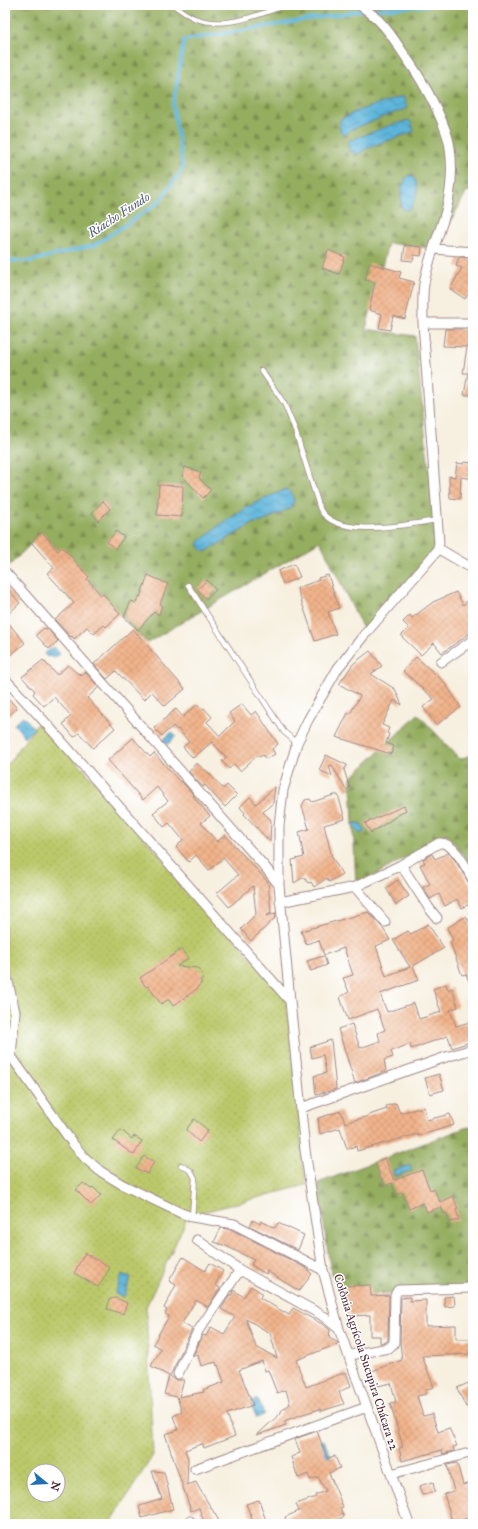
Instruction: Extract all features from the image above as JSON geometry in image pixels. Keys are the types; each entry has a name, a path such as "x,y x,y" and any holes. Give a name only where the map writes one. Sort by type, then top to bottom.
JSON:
{"street":[{"path":"359,5 370,11 386,26 421,79 440,120 450,147 451,186 446,210 424,283 423,323 439,543 438,548 473,569"},
{"path":"434,249 473,252"},
{"path":"423,323 473,323"},
{"name":"Colônia Agrícola Sucupira Chácara 22","path":"409,1524 350,1355 339,1328 323,1270 310,1185 301,1108 280,902 279,826 283,790 297,743 308,720 338,668 438,548"},
{"path":"5,572 265,867 279,885"},
{"path":"441,662 473,640"},
{"path":"5,679 290,1001"},
{"path":"280,902 355,887 401,865 439,843 450,846 464,864 473,880"},
{"path":"401,865 437,918"},
{"path":"355,887 386,922"},
{"path":"5,969 15,1012 8,1053 73,1144 85,1158 100,1171 123,1185 170,1208 192,1217 234,1224 323,1270"},
{"path":"301,1108 473,1049"},
{"path":"197,1240 240,1270 320,1314 339,1328"},
{"path":"178,1374 198,1332 240,1270"},
{"path":"350,1355 389,1348 392,1346 394,1343 395,1295 398,1290 473,1288"},
{"path":"195,1469 367,1407"},
{"path":"391,1474 473,1452"}],"lane":[{"path":"172,5 195,18 213,22 242,20 286,5"},
{"path":"261,370 284,403 294,427 320,509 325,517 340,524 356,528 388,527 437,520"},
{"path":"188,585 284,732 297,743"},
{"path":"181,1165 191,1170 195,1178 192,1217"}],"green space":[{"path":"5,5 473,5 473,192 467,191 436,249 388,243 366,329 415,336 437,548 365,633 320,541 147,643 42,533 5,570"},
{"path":"418,714 460,759 473,754 473,868 447,834 356,886 351,778"},
{"path":"40,720 286,997 306,1185 188,1216 146,1307 153,1455 110,1524 5,1524 5,768"},
{"path":"473,1125 473,1290 343,1295 331,1274 318,1183"}],"water":[{"path":"403,96 407,108 350,130 344,135 341,132 340,120 354,112"},
{"path":"409,120 414,131 377,144 355,156 355,151 349,152 348,141"},
{"path":"409,175 413,176 417,184 417,192 411,208 405,210 402,208 401,190"},
{"path":"286,489 291,493 294,500 290,508 262,522 254,523 205,552 200,548 198,543 218,526 251,505"},
{"path":"54,647 60,654 54,658 49,656 47,657 44,654"},
{"path":"23,716 34,728 25,737 14,724"},
{"path":"172,732 176,736 167,745 163,740"},
{"path":"360,823 365,831 360,834 352,824"},
{"path":"410,1165 412,1170 395,1176 393,1171"},
{"path":"122,1274 131,1277 124,1297 115,1294"},
{"path":"257,1399 264,1414 257,1418 250,1402"},
{"path":"324,1440 331,1456 324,1459 318,1442"}],"building":[{"path":"405,245 422,247 421,256 414,255 413,261 403,260"},
{"path":"328,250 345,257 339,274 322,268"},
{"path":"459,257 473,258 473,287 465,299 450,289 462,268 456,266"},
{"path":"369,263 401,272 399,278 414,282 405,319 393,316 390,330 379,328 382,314 369,310 375,282 365,280"},
{"path":"445,329 473,329 473,395 464,395 468,373 463,373 467,347 443,346"},
{"path":"464,462 473,463 473,479 461,477 460,499 450,498 449,476 455,477 457,463 464,464"},
{"path":"185,467 201,472 199,478 211,490 203,498 182,476"},
{"path":"159,485 183,486 182,517 157,515"},
{"path":"103,501 110,509 98,521 92,513"},
{"path":"116,531 124,537 115,549 107,542"},
{"path":"42,532 58,551 62,547 70,555 89,577 87,579 101,595 103,594 120,614 106,627 104,625 94,634 87,627 74,639 55,620 74,603 47,573 54,568 31,542"},
{"path":"294,564 300,577 283,584 278,571"},
{"path":"148,575 168,584 160,604 162,605 159,615 154,612 138,630 124,617 131,601 136,603 138,597 140,597"},
{"path":"328,575 339,608 328,612 336,634 315,641 297,588"},
{"path":"207,580 216,590 206,599 197,589"},
{"path":"5,586 20,603 9,613 5,608"},
{"path":"456,592 463,605 473,596 473,631 442,653 434,643 421,655 401,636 409,628 403,622 410,615 412,618 433,602"},
{"path":"5,619 25,643 5,660"},
{"path":"44,628 47,628 58,641 49,649 36,635"},
{"path":"133,629 185,689 165,706 152,692 144,700 116,671 107,679 94,664"},
{"path":"370,651 382,666 371,674 395,689 402,705 394,700 382,725 389,728 386,743 394,746 391,754 336,737 348,713 350,714 360,696 339,684 353,664"},
{"path":"416,657 444,682 461,707 436,725 423,707 434,699 403,671"},
{"path":"43,660 57,675 68,665 82,676 85,672 99,687 87,698 115,728 93,748 79,733 74,737 63,724 71,716 54,697 44,706 33,694 35,691 22,677"},
{"path":"5,695 17,708 5,719"},
{"path":"197,704 203,709 204,708 212,717 207,722 220,736 235,721 229,713 242,704 251,715 256,711 278,744 272,749 275,754 266,759 263,755 259,757 258,755 240,771 234,764 229,769 222,761 226,757 212,742 193,758 183,747 189,742 178,729 177,730 173,726 162,736 154,728 176,709 183,717"},
{"path":"133,738 150,757 154,753 194,795 193,796 210,816 201,823 217,842 225,835 268,882 271,913 266,916 276,913 276,917 251,941 241,929 256,914 253,886 229,907 217,893 238,875 223,858 209,870 196,855 189,862 176,847 183,840 169,823 164,827 153,813 168,801 157,787 143,800 108,760"},
{"path":"326,755 347,765 344,770 350,788 346,790 332,765 329,766 332,776 319,770"},
{"path":"196,763 209,773 223,789 227,785 237,795 225,807 205,785 203,787 189,772"},
{"path":"275,787 273,803 263,812 271,820 270,842 244,814 245,813 240,807 250,797 256,804"},
{"path":"338,795 345,819 324,825 332,857 342,874 329,882 327,878 314,887 311,882 308,883 304,877 294,883 292,860 304,857 299,832 309,829 302,806 305,800 310,799 312,802"},
{"path":"404,806 406,810 371,833 365,823"},
{"path":"448,853 455,860 473,890 473,902 462,908 457,899 445,906 439,894 430,899 423,887 430,884 420,865 425,863 423,859 432,854 435,859"},
{"path":"398,880 409,896 396,905 386,888"},
{"path":"368,912 382,927 390,940 376,946 386,976 410,967 393,940 408,931 411,934 428,924 444,948 413,966 419,980 380,994 387,1012 414,1003 419,1019 441,1012 433,989 446,984 448,990 452,988 458,1007 450,1010 456,1026 473,1021 473,1041 452,1048 448,1036 411,1049 410,1044 391,1051 393,1057 384,1060 386,1071 355,1083 338,1029 352,1024 360,1048 380,1041 378,1033 385,1030 377,1009 348,1020 340,997 349,992 343,978 353,975 344,948 324,955 319,940 306,944 301,931"},
{"path":"466,916 471,924 469,926 473,932 473,989 466,974 462,975 450,942 453,940 447,928"},
{"path":"182,949 189,958 177,966 198,968 204,977 200,980 202,983 197,987 198,988 173,1006 169,1000 161,1004 140,978"},
{"path":"324,956 327,965 311,971 307,961"},
{"path":"331,1040 336,1089 316,1095 314,1076 326,1073 323,1055 312,1058 310,1047"},
{"path":"439,1074 444,1090 430,1094 425,1078"},
{"path":"396,1103 400,1113 424,1107 427,1120 450,1114 454,1125 418,1136 417,1134 357,1151 356,1146 347,1149 340,1128 320,1134 318,1118 341,1111 345,1123 387,1109 386,1106"},
{"path":"194,1119 208,1130 199,1142 186,1130"},
{"path":"121,1130 132,1139 134,1136 142,1141 134,1155 113,1140"},
{"path":"144,1156 154,1162 147,1174 136,1168"},
{"path":"385,1158 394,1180 422,1170 430,1190 434,1189 440,1202 453,1196 458,1209 456,1209 459,1220 449,1222 447,1213 444,1214 441,1207 427,1212 423,1203 409,1209 402,1192 396,1195 392,1183 385,1186 382,1178 381,1179 375,1163"},
{"path":"83,1183 91,1189 93,1187 101,1195 91,1205 76,1190"},
{"path":"253,1220 260,1224 261,1221 275,1228 278,1223 304,1235 298,1250 250,1226"},
{"path":"221,1228 232,1230 306,1268 312,1274 299,1291 267,1271 266,1274 251,1265 254,1260 226,1246 214,1242"},
{"path":"85,1253 110,1268 98,1287 74,1273"},
{"path":"183,1257 205,1271 210,1263 223,1271 215,1285 220,1288 208,1307 196,1300 182,1323 192,1329 170,1376 176,1380 184,1380 179,1397 204,1392 203,1390 224,1382 216,1362 201,1366 198,1355 193,1356 203,1335 206,1336 211,1327 224,1334 235,1317 221,1309 230,1295 232,1295 233,1290 244,1297 251,1286 262,1293 260,1298 289,1315 293,1308 322,1324 330,1330 329,1338 337,1342 338,1344 296,1360 306,1387 346,1372 351,1386 339,1392 344,1404 321,1411 320,1409 303,1414 284,1421 286,1425 257,1435 290,1404 286,1390 277,1393 268,1370 265,1371 262,1361 239,1370 253,1405 227,1414 235,1436 204,1448 203,1444 201,1444 185,1450 188,1459 187,1485 196,1482 221,1524 205,1524 199,1508 191,1511 165,1434 178,1430 173,1416 182,1412 177,1397 164,1394 169,1376 151,1366 161,1349 153,1344 169,1316 165,1314 167,1310 164,1308 176,1285 169,1281","holes":["246,1319 270,1333 277,1358 256,1347"]},
{"path":"370,1285 371,1296 389,1295 388,1340 386,1342 380,1343 380,1336 370,1336 370,1315 350,1316 343,1296 346,1296 346,1286"},
{"path":"454,1296 455,1306 445,1307 444,1297"},
{"path":"410,1297 410,1301 426,1300 426,1326 456,1325 456,1339 473,1339 473,1354 422,1356 434,1387 425,1390 426,1394 417,1396 423,1416 432,1414 438,1432 449,1428 457,1446 453,1447 454,1451 443,1454 442,1450 402,1461 399,1448 403,1447 390,1403 396,1402 391,1383 378,1386 372,1371 402,1360 400,1342 401,1298"},
{"path":"116,1298 127,1303 123,1314 107,1309 110,1299"},
{"path":"473,1381 473,1404 466,1407 457,1388"},
{"path":"317,1431 327,1458 335,1456 340,1468 329,1473 343,1507 340,1508 344,1517 326,1524 287,1524 285,1517 299,1511 296,1504 316,1497 315,1495 326,1491 318,1477 310,1480 308,1474 298,1478 291,1457 300,1453 295,1439"},
{"path":"457,1463 463,1485 473,1482 473,1516 462,1520 463,1524 453,1524 444,1494 454,1491 447,1465"},
{"path":"152,1471 164,1472 173,1509 142,1518 140,1506 162,1499"},
{"path":"433,1482 435,1492 422,1495 419,1486"},
{"path":"259,1500 267,1524 254,1524 246,1504"}],"waterway":[{"name":"Riacho Fundo","path":"370,10 434,5"},
{"name":"Riacho Fundo","path":"5,261 31,261 95,245 158,203 183,168 173,106 184,40 364,10"}]}
